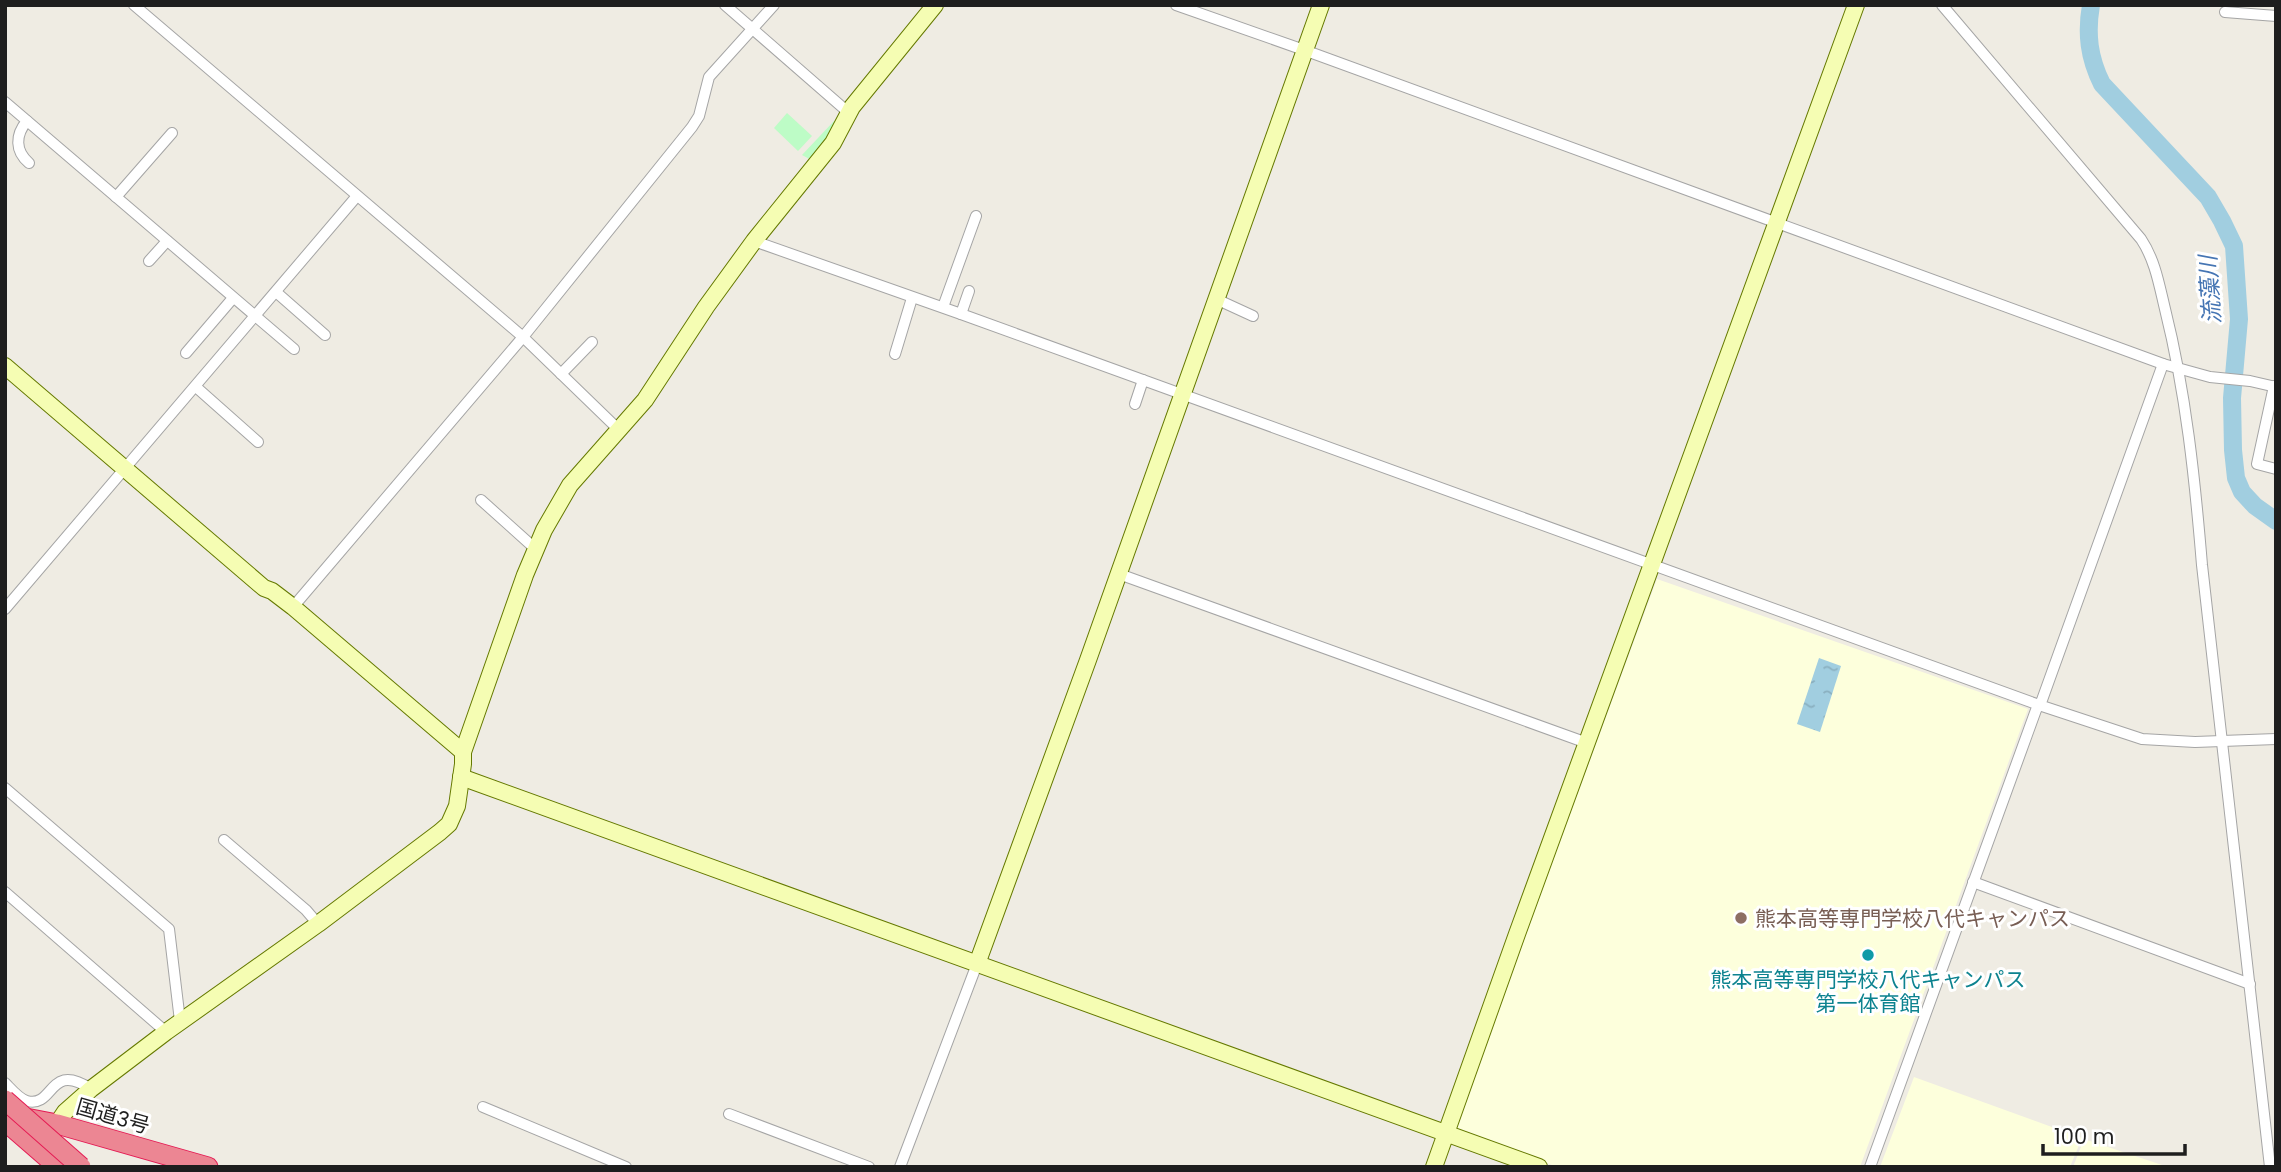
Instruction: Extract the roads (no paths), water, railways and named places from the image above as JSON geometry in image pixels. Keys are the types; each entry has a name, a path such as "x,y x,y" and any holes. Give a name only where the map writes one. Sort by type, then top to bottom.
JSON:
{"highway":[{"path":"5,1100 82,1167"},
{"name":"国道3号","path":"5,1114 57,1124 208,1167"},
{"path":"5,1121 58,1167"},
{"path":"5,1131 49,1167"}],"street":[{"path":"134,5 523,337 619,430"},
{"path":"724,5 849,113"},
{"path":"293,607 523,337 692,127 699,116 709,77 774,5"},
{"path":"57,1124 65,1112 91,1089 180,1021 318,924 449,824 457,806 463,752 480,698 544,530 570,485 645,400 706,307 833,143 849,113 887,62 935,5"},
{"path":"1176,5 2163,364 2210,377 2250,381 2275,387 2257,464 2276,468"},
{"path":"900,1167 1119,574 1321,5"},
{"path":"1434,1167 1856,5"},
{"path":"1942,5 2152,255 2179,368 2197,504 2270,1167"},
{"path":"2225,12 2276,16"},
{"path":"5,102 294,349"},
{"path":"27,121 20,130 19,149 21,156 29,163"},
{"path":"116,197 172,133"},
{"path":"5,608 358,196"},
{"path":"943,307 976,216"},
{"path":"149,261 167,240"},
{"path":"754,242 943,307 2039,705 2142,739 2276,739"},
{"path":"961,314 969,290"},
{"path":"276,292 325,335"},
{"path":"186,353 233,298"},
{"path":"895,354 912,298"},
{"path":"1216,299 1253,316"},
{"path":"561,374 592,342"},
{"path":"1870,1167 2163,364"},
{"path":"5,366 264,588 293,607 463,752"},
{"path":"1135,404 1143,380"},
{"path":"196,387 258,442"},
{"path":"481,500 530,544 537,547"},
{"path":"1119,574 1587,743"},
{"path":"461,778 1539,1167"},
{"path":"5,788 169,929 180,1021"},
{"path":"224,840 306,910 318,924"},
{"path":"1973,882 2250,984"},
{"path":"5,892 166,1032"},
{"path":"5,1083 29,1102 42,1099 61,1080 74,1079 91,1089"},
{"path":"483,1107 626,1167"},
{"path":"729,1114 869,1167"}],"water":[{"path":"1819,658 1841,666 1820,732 1797,724"}],"waterway":[{"name":"流藻川","path":"2091,5 2090,46 2102,84 2208,197 2234,246 2239,319 2232,398 2236,478 2242,492 2255,506 2276,521"}],"place":[{"name":"熊本高等専門学校八代キャンパス","path":"1741,918"},
{"name":"熊本高等専門学校八代キャンパス 第一体育館","path":"1868,955"}]}
